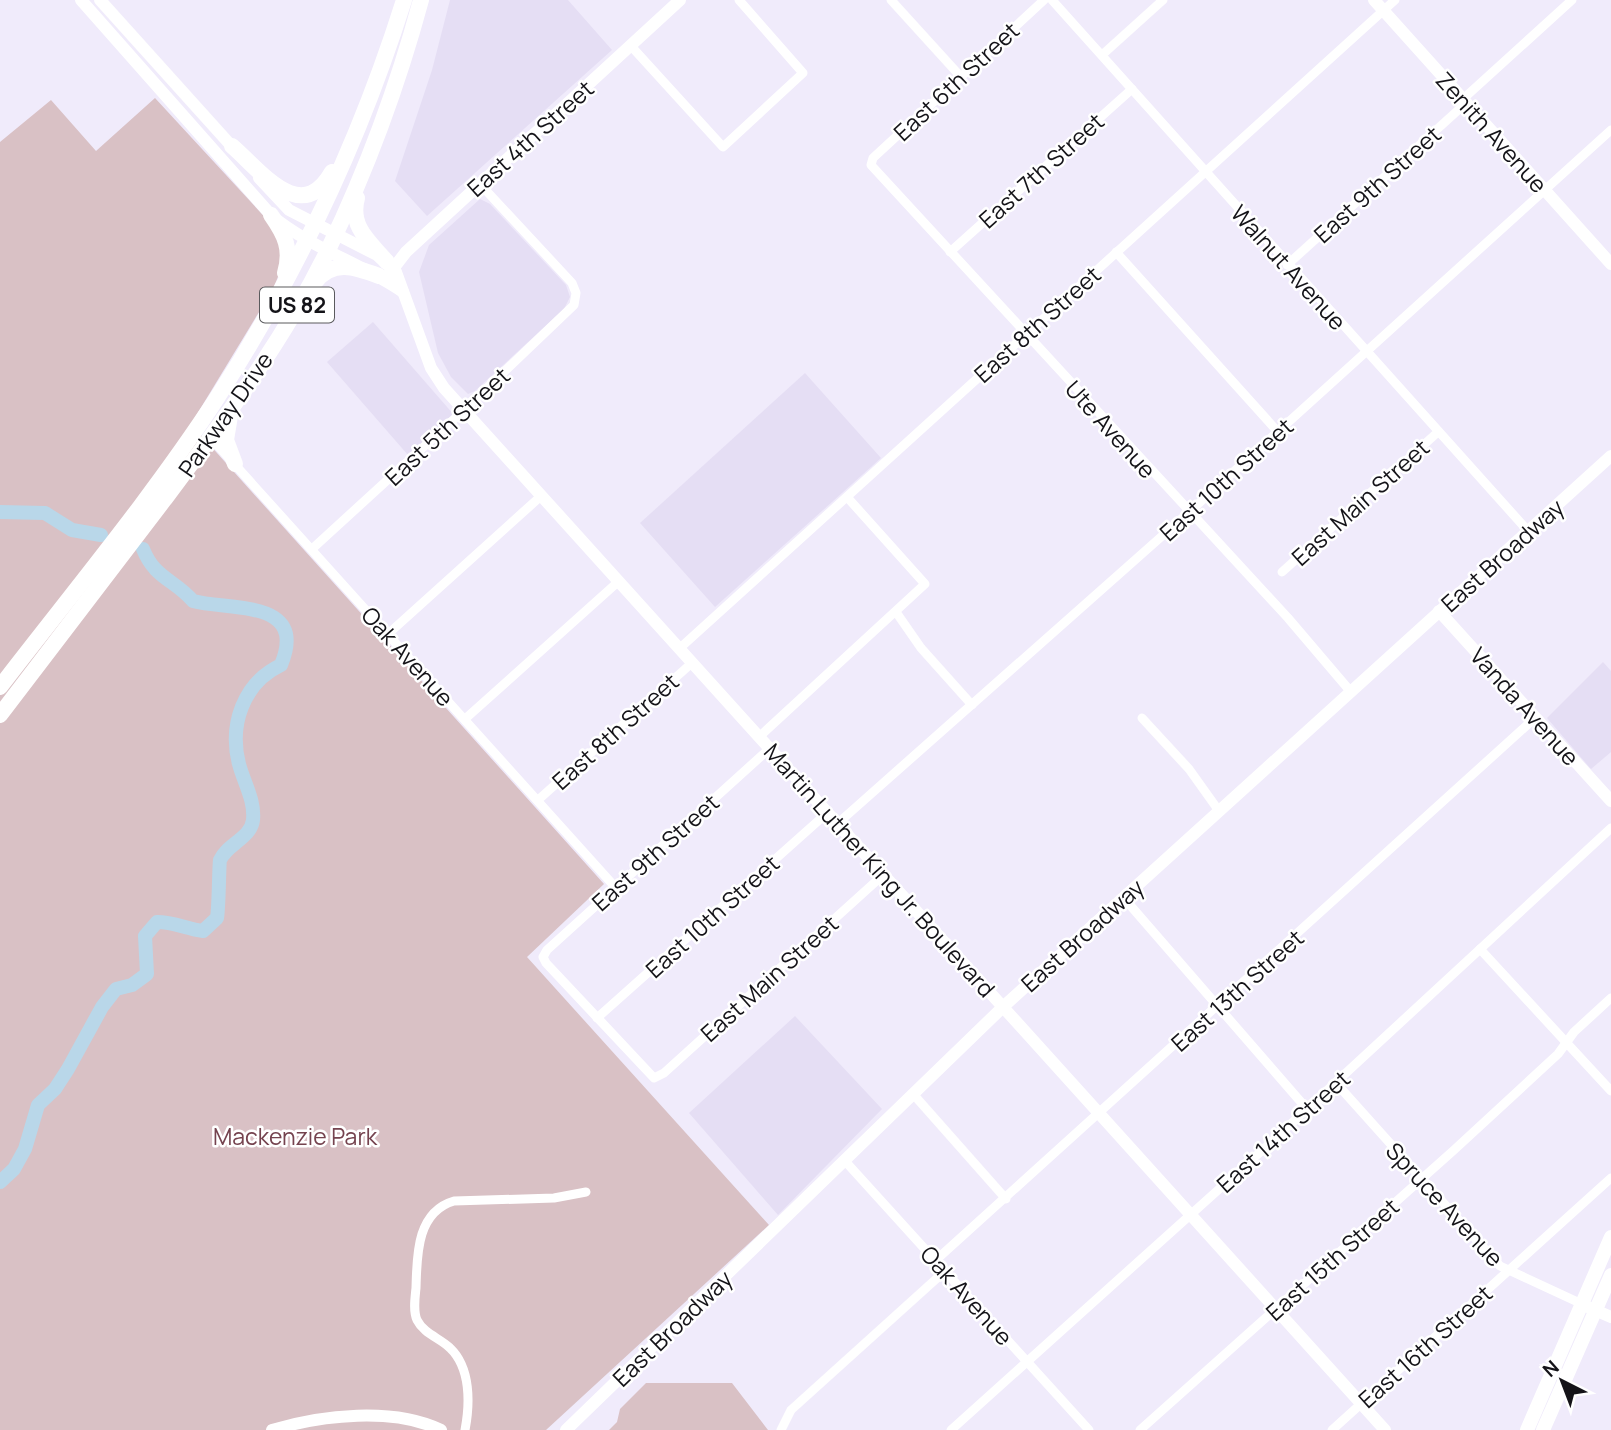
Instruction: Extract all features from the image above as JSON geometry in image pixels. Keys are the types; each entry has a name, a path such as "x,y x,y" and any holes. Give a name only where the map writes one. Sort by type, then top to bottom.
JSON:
{"highway":[{"name":"Parkway Drive","path":"0,687 199,425 269,310 316,223 350,143 404,0"},
{"name":"Parkway Drive","path":"0,715 211,438 277,340 328,250 367,162 400,71 421,0"},
{"path":"232,146 273,186 298,195 307,194 323,186 350,143"},
{"path":"367,162 355,206 355,219 362,236 386,272"},
{"path":"269,310 289,260 287,242 271,215"},
{"path":"277,340 317,280 331,268 344,265 386,272"},
{"path":"235,464 226,440 227,427 237,401"}],"main road":[{"name":"Martin Luther King Jr. Boulevard","path":"80,0 271,215 328,250 386,272"},
{"name":"Martin Luther King Jr. Boulevard","path":"100,0 279,202 335,233 386,272 404,294 431,368 464,410 1385,1430"},
{"name":"East 4th Street","path":"386,272 680,0"},
{"name":"Zenith Avenue","path":"1374,0 1611,264"},
{"name":"East Broadway","path":"566,1430 1004,1006 1611,456"},
{"name":"Vanda Avenue","path":"1439,611 1611,801"},
{"path":"1527,1430 1611,1237"},
{"path":"1543,1430 1611,1275"},
{"name":"Spruce Avenue","path":"1582,1304 1611,1317"},
{"path":"272,1430 312,1419 336,1416 394,1419 441,1430"}],"street":[{"path":"631,46 723,147 803,73 739,0"},
{"path":"891,0 961,77"},
{"name":"East 6th Street","path":"871,165 873,158 1044,0"},
{"name":"Walnut Avenue","path":"1052,0 1528,531"},
{"path":"1102,55 1163,0"},
{"name":"East 8th Street","path":"680,648 1395,0"},
{"name":"East 9th Street","path":"1287,265 1572,0"},
{"name":"East 7th Street","path":"950,252 1132,89"},
{"name":"East 10th Street","path":"837,824 1188,513 1611,130"},
{"name":"Ute Avenue","path":"871,165 1188,513 1288,618 1351,692"},
{"name":"East 5th Street","path":"312,549 568,313 576,298 570,280 480,184"},
{"path":"1116,252 1278,432"},
{"name":"Oak Avenue","path":"199,425 616,888"},
{"name":"East Main Street","path":"1282,572 1438,432"},
{"path":"388,634 541,496"},
{"path":"759,737 925,584 847,497"},
{"path":"465,719 619,581"},
{"path":"896,612 921,648 972,705"},
{"name":"East 8th Street","path":"538,800 693,662"},
{"name":"East 13th Street","path":"936,1260 1101,1114 1536,717"},
{"path":"1142,718 1189,769 1219,811"},
{"name":"East 9th Street","path":"597,1018 543,957 769,749"},
{"name":"East 10th Street","path":"597,1018 827,813"},
{"name":"East 14th Street","path":"951,1430 1336,1083 1611,828"},
{"name":"East Main Street","path":"597,1018 654,1078 664,1073 883,875"},
{"path":"1124,897 1307,1109"},
{"path":"1480,949 1611,1091"},
{"name":"East 15th Street","path":"1140,1430 1422,1179 1558,1054 1611,998"},
{"name":"Spruce Avenue","path":"1336,1083 1507,1271 1582,1304"},
{"path":"914,1095 1006,1199"},
{"name":"Oak Avenue","path":"845,1161 1089,1430"},
{"name":"East 16th Street","path":"1332,1430 1611,1178"},
{"path":"465,1430 469,1409 463,1370 450,1348 421,1326 415,1315 417,1258 426,1224 439,1208 454,1201 554,1198 586,1192"},
{"path":"781,1428 791,1410 946,1271"}],"shaded area":[{"path":"450,0 568,0 612,50 427,216 395,181 432,70"},
{"path":"480,199 490,204 566,285 570,297 564,309 475,391 468,394 451,377 438,353 419,272 429,245"},
{"path":"373,322 454,415 408,455 327,362"},
{"path":"805,373 881,458 715,607 640,523"},
{"path":"1603,662 1611,671 1611,752 1591,769 1547,718"},
{"path":"795,1016 882,1109 778,1215 689,1113"}],"green space":[{"name":"Mackenzie Park","path":"155,98 273,226 286,257 273,289 191,424 604,884 527,957 769,1225 546,1430 0,1430 0,142 51,100 96,151"},
{"path":"646,1383 732,1383 768,1430 609,1430 617,1422 620,1409"}],"waterway":[{"path":"0,512 45,513 72,530 101,535"},
{"path":"0,1182 14,1169 25,1149 38,1105 55,1089 102,1007 116,989 132,985 147,974 145,936 157,922 203,931 217,918 220,860 223,854 248,832 253,820 251,799 236,749 238,720 248,694 268,673 281,665 287,644 284,629 275,618 262,612 193,601 153,567 143,549"}]}
